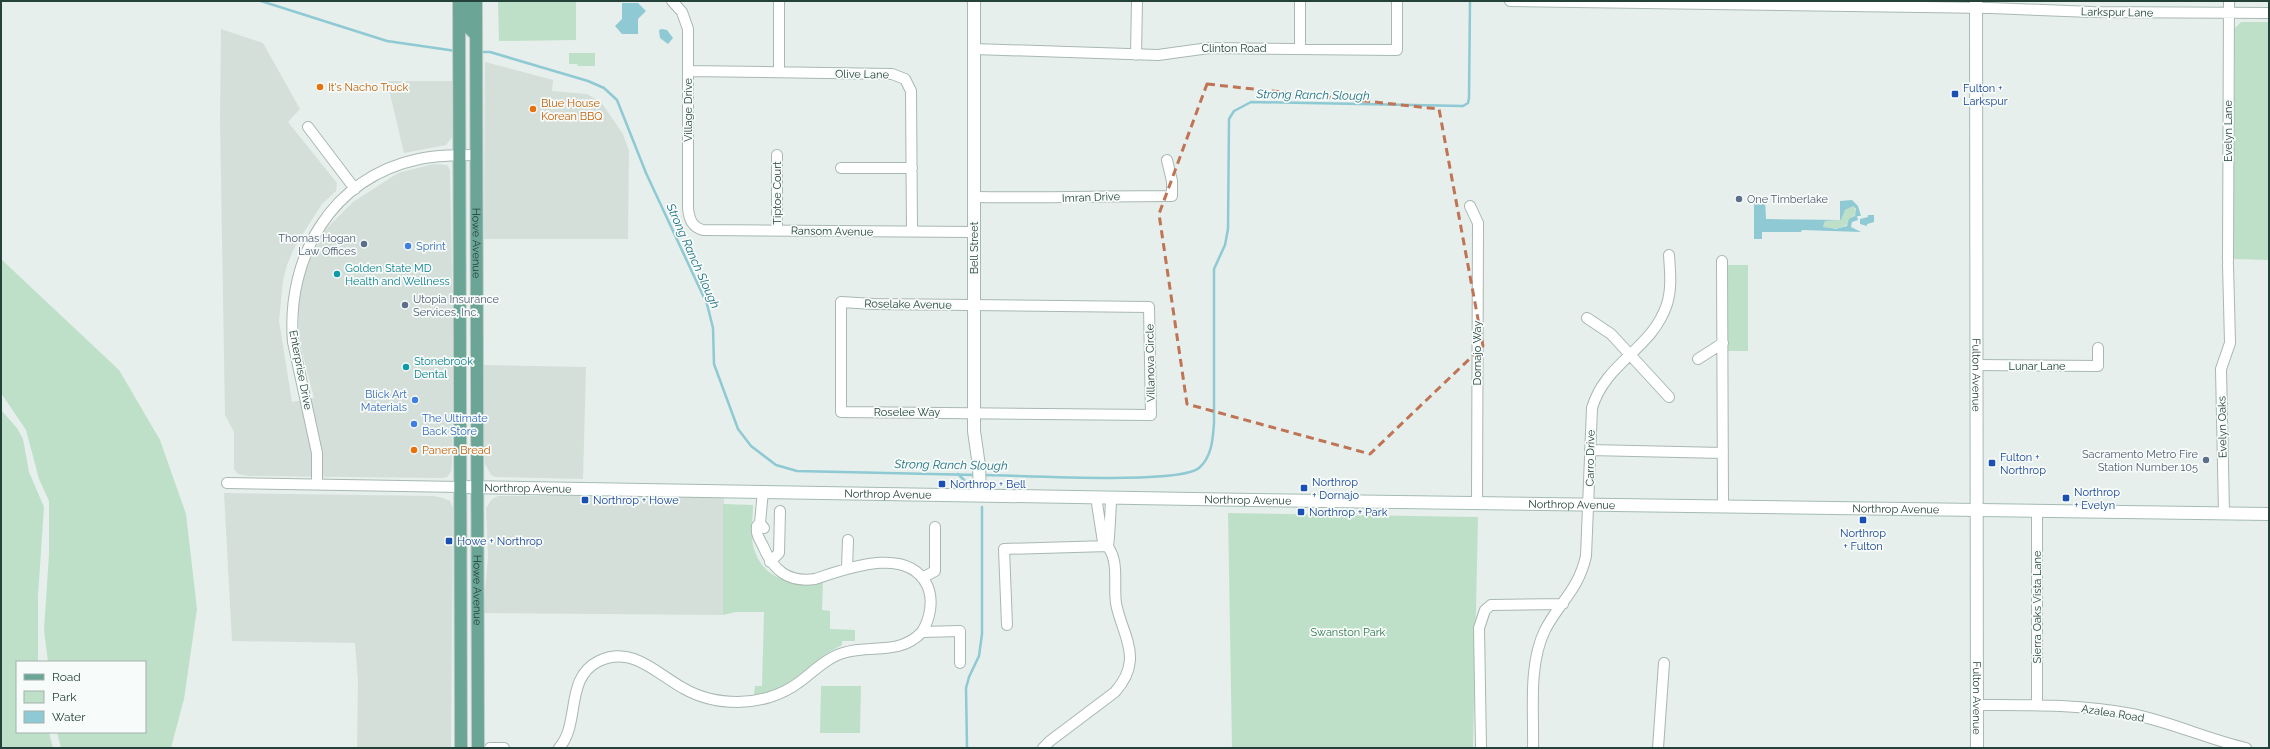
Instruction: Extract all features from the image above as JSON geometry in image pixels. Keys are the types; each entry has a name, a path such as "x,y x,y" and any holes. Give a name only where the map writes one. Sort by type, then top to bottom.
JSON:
{"main road":[{"name":"Howe Avenue","path":"459,1 461,748"},
{"path":"468,1 468,27 476,40"},
{"name":"Howe Avenue","path":"476,1 476,487 478,748"},
{"path":"461,690 467,700 469,748"}],"street":[{"name":"Village Drive","path":"672,1 682,12 687,22 688,208 692,223"},
{"path":"779,1 779,72"},
{"name":"Bell Street","path":"974,1 973,413 980,495"},
{"path":"1136,54 1137,1"},
{"path":"1300,1 1300,48"},
{"name":"Clinton Road","path":"974,49 1158,55 1209,48 1397,50 1397,1"},
{"name":"Larkspur Lane","path":"1510,1 1976,5 2092,12 2269,13"},
{"name":"Evelyn Lane","path":"2229,1 2228,263 2230,343"},
{"name":"Fulton Avenue","path":"1976,5 1976,748"},
{"name":"Olive Lane","path":"688,71 892,74 905,79 911,91 912,231"},
{"path":"308,127 355,189"},
{"name":"Enterprise Drive","path":"317,484 316,453 293,342 292,318 294,293 299,268 310,242 330,213 355,189 371,178 402,164 435,156 477,155"},
{"name":"Tiptoe Court","path":"777,155 777,230"},
{"name":"Imran Drive","path":"974,197 1061,198 1081,196 1172,196 1172,181 1167,160"},
{"path":"840,168 912,168"},
{"name":"Dornajo Way","path":"1470,206 1478,223 1477,502"},
{"name":"Ransom Avenue","path":"692,223 703,230 974,232"},
{"name":"Carro Drive","path":"1533,748 1536,658 1545,631 1574,589 1583,570 1588,541 1591,414 1595,396 1608,375 1653,332 1667,304 1670,279 1669,255"},
{"path":"1722,261 1723,506"},
{"name":"Roselake Avenue","path":"841,412 841,302 974,306"},
{"name":"Villanova Circle","path":"973,413 1151,415 1149,307 974,306"},
{"path":"1587,318 1607,330 1669,397"},
{"path":"1698,359 1723,342"},
{"name":"Evelyn Oaks","path":"2224,513 2221,368 2230,343"},
{"name":"Lunar Lane","path":"1976,366 2098,366 2098,348"},
{"name":"Roselee Way","path":"841,412 973,413"},
{"path":"1590,450 1723,453"},
{"name":"Northrop Avenue","path":"227,483 1111,498 1589,503 2269,514"},
{"path":"559,748 567,736 576,688 580,679 595,664 608,658 620,656 638,660 699,696 725,702 755,701 785,691 826,661 843,653 899,647 914,641 922,632 928,620 930,604 928,589 922,578 912,569 896,564 869,563 815,579 797,580 783,574 770,562 757,536 757,530 760,523 763,491"},
{"path":"1096,497 1105,526"},
{"path":"1043,748 1050,741 1115,692 1122,685 1128,672 1130,655 1116,601 1114,557 1108,546 1103,542 1111,498"},
{"name":"Sierra Oaks Vista Lane","path":"2037,510 2037,704"},
{"path":"770,562 779,553 780,511"},
{"path":"922,578 935,571 935,527"},
{"path":"847,569 848,540"},
{"path":"1007,625 1004,549 1108,546"},
{"path":"1481,748 1479,628 1485,610 1491,605 1563,604"},
{"path":"922,632 960,631 960,663"},
{"path":"1658,748 1664,663"},
{"name":"Azalea Road","path":"1976,705 2037,704 2099,709 2132,714 2182,727 2245,748"},
{"path":"490,748 504,748"}],"highlighted area":[{"path":"1207,84 1439,109 1483,346 1370,454 1187,404 1159,214"}],"shaded area":[{"path":"221,29 263,43 300,109 288,122 337,183 336,191 322,204 295,246 287,265 283,281 279,321 292,402 314,398 300,344 298,305 305,267 326,229 353,202 398,173 433,164 447,165 450,170 454,379 452,464 451,472 447,477 248,476 238,474 234,469 234,432 225,415 220,120"},
{"path":"485,62 553,80 552,91 587,94 601,102 623,134 629,151 628,239 484,239"},
{"path":"387,81 452,81 452,137 446,145 404,153"},
{"path":"483,365 586,367 583,479 495,477 491,475 485,464 484,451"},
{"path":"224,493 434,496 450,501 453,508 451,748 357,748 358,681 355,643 232,641"},
{"path":"498,496 724,496 723,615 483,613 488,557 486,508 492,499"}],"green space":[{"path":"498,1 576,1 576,40 499,41"},
{"path":"2241,22 2269,22 2269,260 2233,259 2235,28"},
{"path":"569,53 595,53 595,66 578,66 577,64 569,64"},
{"path":"1850,206 1853,206 1856,211 1848,224 1834,229 1823,227 1825,221 1841,220 1845,210"},
{"path":"1,259 119,370 160,440 186,514 197,609 184,699 171,748 61,748 57,733 146,733 146,661 48,661 44,630 49,554 49,501 39,479 26,430 1,393"},
{"path":"1728,265 1748,265 1748,351 1728,351"},
{"path":"1,410 17,428 23,439 29,472 44,507 38,596 38,661 16,661 16,733 49,733 53,748 1,748"},
{"path":"723,504 753,505 753,544 759,560 765,568 773,575 791,582 801,583 823,581 822,610 830,611 830,629 855,630 855,641 842,641 842,645 821,658 791,681 769,692 756,695 754,694 755,686 762,686 764,612 736,612 723,615"},
{"name":"Swanston Park","path":"1228,513 1478,517 1473,748 1232,748"},
{"path":"821,686 861,686 860,733 820,733"}],"water":[{"path":"622,3 638,3 646,11 638,19 638,34 622,34 615,26 622,19"},
{"path":"659,30 667,30 673,38 668,44 660,38"},
{"path":"1754,198 1765,198 1766,219 1840,220 1840,201 1852,200 1858,206 1861,216 1857,216 1858,220 1852,222 1851,227 1861,232 1802,230 1801,232 1762,232 1762,239 1754,239","holes":["1853,206 1856,209 1855,216 1849,219 1847,226 1836,229 1823,227 1825,221 1841,220 1845,210"]},
{"path":"1868,215 1874,215 1874,222 1867,224 1867,226 1860,224 1860,219 1868,217"}],"waterway":[{"name":"Strong Ranch Slough","path":"261,1 387,41 456,51"},
{"name":"Strong Ranch Slough","path":"983,475 1131,478 1185,473 1199,468 1209,453 1214,429 1214,269 1225,245 1228,229 1229,119 1234,111 1251,102 1463,106 1468,103 1469,98 1470,1"},
{"name":"Strong Ranch Slough","path":"479,52 490,52 588,81 604,88 617,100 646,173 707,304 713,328 714,364 738,429 751,446 776,465 797,471 976,475"},
{"name":"Strong Ranch Slough","path":"958,474 966,482"},
{"path":"967,748 966,688 969,677 979,656 982,634 982,507"}],"place":[{"name":"It's Nacho Truck","path":"320,87"},
{"name":"Fulton + Larkspur","path":"1955,94"},
{"name":"Blue House Korean BBQ","path":"533,109"},
{"name":"One Timberlake","path":"1739,199"},
{"name":"Thomas Hogan Law Offices","path":"364,244"},
{"name":"Sprint","path":"408,246"},
{"name":"Golden State MD Health and Wellness","path":"337,274"},
{"name":"Utopia Insurance Services, Inc.","path":"405,305"},
{"name":"Stonebrook Dental","path":"406,367"},
{"name":"Blick Art Materials","path":"415,400"},
{"name":"The Ultimate Back Store","path":"414,424"},
{"name":"Panera Bread","path":"414,450"},
{"name":"Sacramento Metro Fire Station Number 105","path":"2206,460"},
{"name":"Fulton + Northrop","path":"1992,463"},
{"name":"Northrop + Bell","path":"942,484"},
{"name":"Northrop + Dornajo","path":"1304,488"},
{"name":"Northrop + Evelyn","path":"2066,498"},
{"name":"Northrop + Howe","path":"585,500"},
{"name":"Northrop + Park","path":"1301,512"},
{"name":"Northrop + Fulton","path":"1863,520"},
{"name":"Howe + Northrop","path":"449,541"}]}
